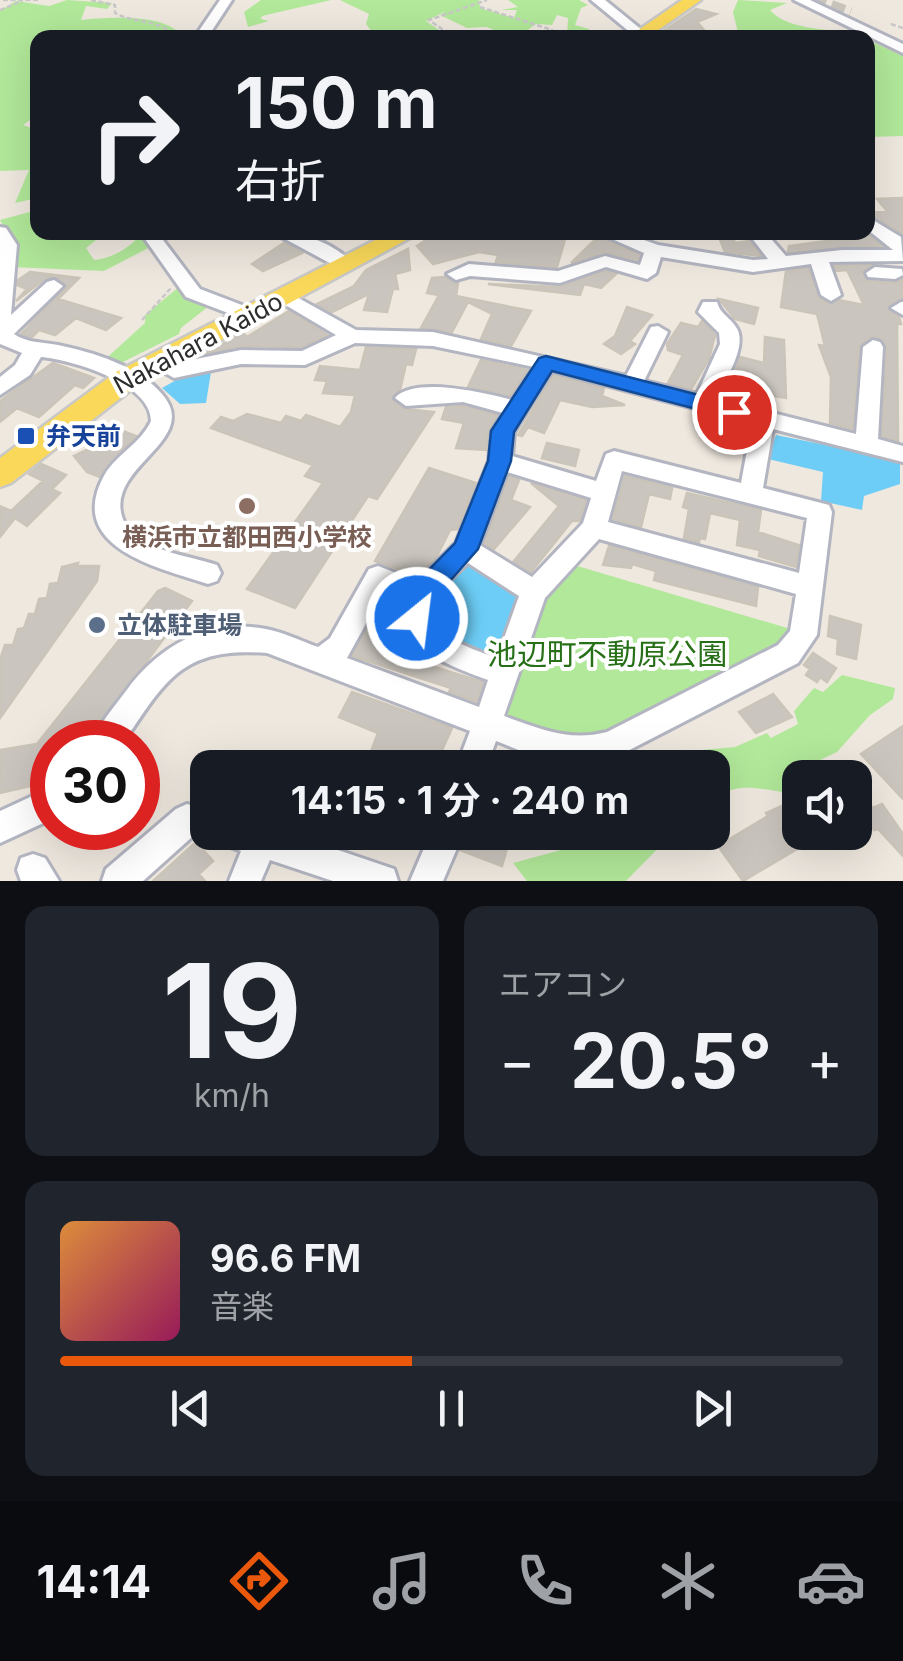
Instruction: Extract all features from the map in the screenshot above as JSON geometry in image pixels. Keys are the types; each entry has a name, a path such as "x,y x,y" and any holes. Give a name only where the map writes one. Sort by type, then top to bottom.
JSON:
{"main road":[{"path":"645,30 680,0"},
{"path":"646,30 693,0"},
{"name":"Nakahara Kaido","path":"0,475 126,379 392,240"}],"street":[{"path":"205,30 226,0"},
{"path":"596,0 635,30"},
{"path":"800,0 844,12 903,38"},
{"path":"821,6 903,38"},
{"path":"626,240 654,250 753,266 818,258 889,264 895,241 875,227"},
{"path":"0,232 8,246 0,329"},
{"path":"154,240 184,281 204,300 248,314"},
{"path":"302,240 345,264"},
{"path":"761,240 782,263"},
{"path":"456,274 469,270 560,277 605,261 647,273 654,250"},
{"path":"818,258 831,295"},
{"path":"0,329 54,286"},
{"path":"284,296 352,336 433,339 546,363 903,454"},
{"path":"704,403 730,344 729,331 708,312 710,306"},
{"path":"0,329 16,345 64,353 144,390 163,413 162,426 114,481 107,516 113,532 137,550 208,572"},
{"path":"632,384 658,332"},
{"path":"156,362 174,370 241,356 302,362 352,336"},
{"path":"0,388 23,370 34,348"},
{"path":"866,444 873,348"},
{"path":"506,674 448,653 421,629 417,618 422,594 466,549 500,461 503,431 546,363"},
{"path":"406,398 463,395 518,409"},
{"path":"750,495 764,420"},
{"path":"122,720 155,673 193,645 239,636 268,640 488,721 560,750 586,752 612,745 788,654 803,634 820,512 614,460 594,528 534,592 506,674 488,721 478,750"},
{"path":"500,461 604,494"},
{"path":"594,528 810,587"},
{"path":"466,549 534,592"},
{"path":"320,660 340,647 378,577 422,594"},
{"path":"0,827 30,813"},
{"path":"118,881 190,821"},
{"path":"245,881 246,850"},
{"path":"286,850 382,881"},
{"path":"426,881 440,850"}],"path":[{"path":"3,0 39,0"},
{"path":"91,0 114,5"},
{"path":"114,5 120,0"},
{"path":"479,6 487,0"},
{"path":"0,10 23,1"},
{"path":"114,5 118,16 170,30"},
{"path":"443,30 429,20 450,10 479,6 552,30"},
{"path":"891,24 903,38"},
{"path":"142,320 160,299 184,281"}],"green space":[{"path":"67,0 112,3 107,9 86,6 81,20 151,20 176,30 30,30 30,120 23,125 30,128 30,200 15,203 29,170 0,171 0,11 16,1 49,6"},
{"path":"261,0 331,0 262,16 261,19 269,21 248,27 244,12"},
{"path":"340,0 479,0 480,8 514,18 517,10 501,10 518,7 508,0 579,0 588,5 581,8 575,25 589,30 567,30 568,18 557,15 552,25 536,24 528,30 467,28 440,15 446,11 426,21 439,30 370,30 366,24 369,14"},
{"path":"738,0 787,3 770,10 788,22 826,30 737,30 733,12"},
{"path":"875,43 903,56 903,136 875,137"},
{"path":"30,212 30,240 96,240 86,248 94,260 126,248 135,240 168,240 104,271 11,267 8,233 0,220"},
{"path":"180,286 209,306 181,328 179,334 115,366 101,363 145,323 145,315"},
{"name":"池辺町不動原公園","path":"574,565 794,630 780,649 587,744 496,717 550,592"},
{"path":"842,675 895,688 893,699 870,715 837,752 820,760 782,760 782,792 754,788 730,791 730,750 701,750 735,747 767,733 771,738 798,724 794,711 814,688 823,692"},
{"path":"561,850 656,850 626,881 527,881 513,863"}],"water":[{"path":"211,372 206,403 180,404 162,388 187,374"},
{"path":"776,435 900,460 900,484 864,496 862,510 821,501 823,472 768,459"},
{"path":"467,558 527,592 501,660 453,648 427,623 429,599"}],"building":[{"path":"696,9 716,14 697,22 704,30 665,30"},
{"path":"903,198 903,234 875,217 875,212 887,211 877,199"},
{"path":"426,240 565,240 557,267 496,262 498,255 479,252 433,264 417,246"},
{"path":"595,240 605,240 639,255 638,260 604,252 571,263"},
{"path":"720,240 749,241 761,256 725,252"},
{"path":"875,240 882,246 788,252 789,246"},
{"path":"284,243 302,253 263,271 252,264"},
{"path":"408,249 410,270 395,274 398,289 393,289 387,312 364,310 369,294 332,312 317,304 354,286 366,270"},
{"path":"871,265 862,272 868,281 895,283 903,279 903,298 887,307 901,324 897,324 898,441 882,436 887,347 883,340 871,337 859,347 853,429 830,423 831,377 819,345 825,346 817,314 781,307 786,271 808,268 819,298 829,304 839,300 864,305 847,270 836,271 834,266"},
{"path":"606,271 616,274 601,288 584,284 580,295 488,284 560,287"},
{"path":"30,272 79,278 58,299 121,318 106,330 76,318 55,335 39,330 32,337 21,334 67,286 56,277 46,278 16,301 27,289 17,285 18,280"},
{"path":"445,277 458,283 456,296 531,311 511,346 481,339 492,314 468,302 452,332 421,328 439,295 427,293 432,278"},
{"path":"719,299 758,308 754,324 735,319"},
{"path":"627,307 652,315 630,341 635,344 621,354 604,344 615,336"},
{"path":"289,311 328,335 301,347 241,346 204,354 243,333 247,337"},
{"path":"702,321 715,335 709,359 691,389 668,383 683,355 668,350 667,344 681,323 698,327"},
{"path":"765,337 784,340 786,398 752,392 748,403 727,398 740,357 764,363"},
{"path":"366,347 416,349 412,365 406,364 400,390 391,398 404,409 434,412 377,499 368,496 295,608 247,589 323,483 305,476 313,465 211,428 221,417 233,421 247,414 281,423 286,416 301,421 306,415 340,427 351,412 355,395 323,393 327,381 315,380 320,366 360,370"},
{"path":"481,360 528,370 510,396 468,387"},
{"path":"53,363 94,378 83,388 75,385 39,417 17,408 0,422 0,401"},
{"path":"554,375 604,388 602,396 625,405 592,407 560,400 544,433 528,427 522,436 518,435"},
{"path":"463,406 497,415 488,431 486,450 456,448 464,423 442,419 446,407"},
{"path":"120,430 136,436 100,477 87,472 74,456 95,446 99,449"},
{"path":"547,443 579,450 575,466 542,458"},
{"path":"41,464 66,475 52,489 60,493 27,526 15,518 0,537 0,506 11,511 43,481 29,474"},
{"path":"429,468 476,483 458,529 450,530 436,558 417,575 375,561"},
{"path":"625,476 672,488 670,499 649,494 641,527 613,519"},
{"path":"509,477 519,480 511,500 530,507 494,549 485,543"},
{"path":"531,483 586,500 580,521 572,521 531,572 514,561 559,506"},
{"path":"687,493 761,510 758,532 799,545 796,567 759,556 760,550 737,545 740,520 710,513 705,539 700,538 699,542 684,538 689,509 683,507"},
{"path":"609,546 758,587 756,606 654,580 656,571 632,564 631,568 603,565"},
{"path":"78,563 77,566 99,566 97,581 0,718 0,660 5,645 13,645 18,629 24,628 29,614 35,614 39,599 47,598 50,584 58,583 62,567"},
{"path":"165,588 192,601 103,720 56,720 158,591"},
{"path":"386,596 403,601 404,638 421,651 418,662 483,682 477,702 449,692 451,688 352,656"},
{"path":"830,616 861,625 856,659 837,654 838,639 828,636"},
{"path":"813,653 836,668 827,682 820,677 817,682 806,675 810,669 804,665"},
{"path":"352,692 452,728 442,750 372,750 378,733 339,717"},
{"path":"773,694 792,717 756,733 739,712"},
{"path":"903,726 903,799 872,766 872,760 861,754"},
{"path":"30,745 30,786 0,793 0,750"},
{"path":"882,804 903,834 903,856 878,829 874,830 872,807"},
{"path":"782,806 782,850 795,850 743,881 721,850 730,850 730,839 768,816 766,813"},
{"path":"190,847 203,850 213,861 199,874 205,881 153,881"},
{"path":"460,850 507,850 502,866"}],"tunnel":[{"path":"812,0 850,14"}],"place":[{"name":"弁天前","path":"26,436"},
{"name":"横浜市立都田西小学校","path":"247,506"},
{"name":"立体駐車場","path":"97,625"}],"route":[{"path":"417,618 422,594 466,549 500,461 503,431 546,363 734,412"}]}
